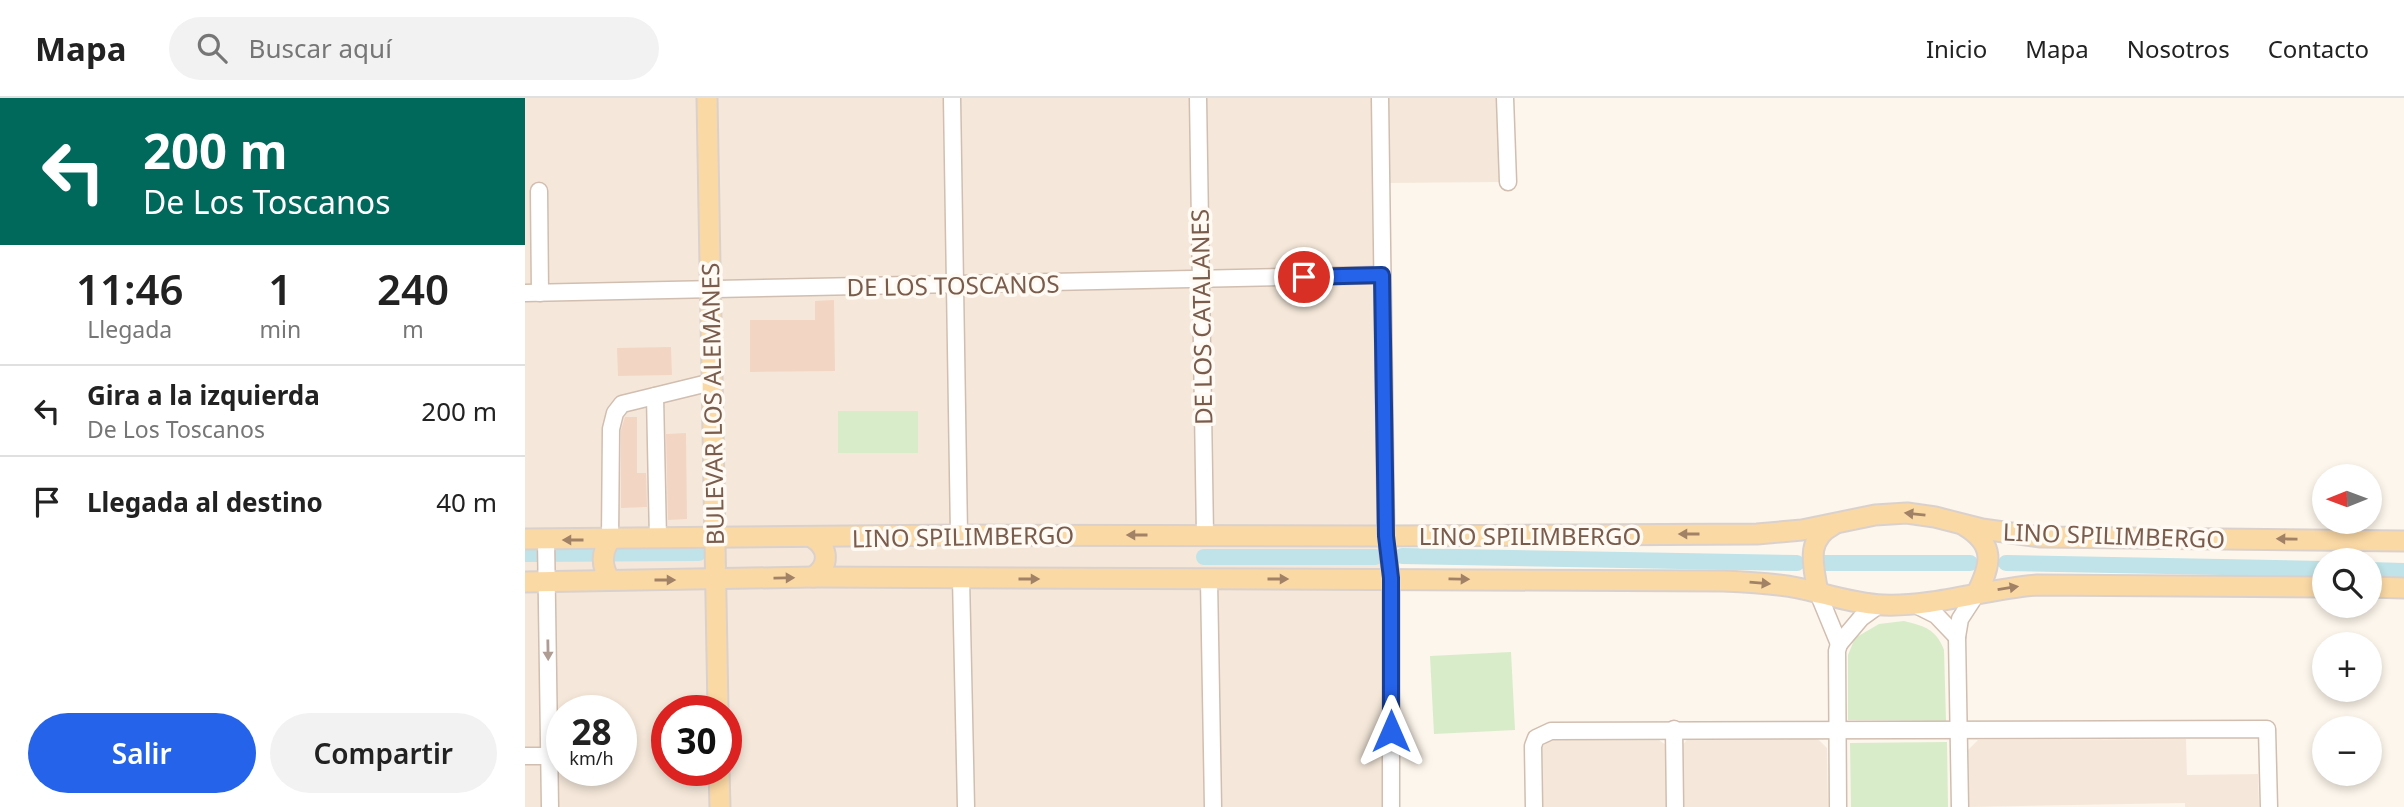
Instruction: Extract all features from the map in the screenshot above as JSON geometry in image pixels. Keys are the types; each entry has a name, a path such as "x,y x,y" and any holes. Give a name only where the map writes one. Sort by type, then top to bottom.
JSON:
{"main road":[{"name":"BULEVAR LOS ALEMANES","path":"707,98 718,695"},
{"name":"LINO SPILIMBERGO","path":"525,540 959,535 1757,534 1802,530 1875,515 1907,513 2013,534 2059,537 2404,541"},
{"path":"1818,593 1812,566 1812,550 1821,534 1837,523"},
{"path":"1963,525 1979,537 1988,552 1988,567 1977,593"},
{"path":"813,538 825,549 826,557 820,572 813,577"},
{"path":"610,540 603,555 605,573 610,580"},
{"name":"LINO SPILIMBERGO","path":"525,582 813,577 1209,580 1391,578 1741,582 1774,584 1879,605 1916,605 2020,586 2046,584 2312,587"},
{"path":"2382,587 2404,588"},
{"path":"719,786 720,807"}],"street":[{"path":"952,98 959,535"},
{"name":"DE LOS CATALANES","path":"1198,98 1205,535"},
{"path":"1380,98 1386,536 1391,578 1391,807"},
{"path":"1505,98 1508,182"},
{"path":"532,293 539,191"},
{"name":"DE LOS TOSCANOS","path":"532,293 1382,275"},
{"path":"610,540 611,429 615,413 622,404 712,382"},
{"path":"655,396 658,539"},
{"path":"546,540 549,695"},
{"path":"961,578 966,807"},
{"path":"1209,580 1213,807"},
{"path":"1818,593 1839,643 1838,807"},
{"path":"1960,807 1957,637 1960,619 1977,593"},
{"path":"1839,643 1861,618 1879,605"},
{"path":"1916,605 1936,615 1957,637"},
{"path":"1674,729 1675,807"},
{"path":"1534,807 1533,747 1536,738 1551,731 2267,729 2269,807"},
{"path":"525,756 546,756"},
{"path":"550,786 550,807"}],"shaded area":[{"path":"525,98 1501,98 1502,182 1390,183 1395,807 525,807"},
{"path":"1690,736 1816,737 1827,748 1828,807 1681,807 1681,747"},
{"path":"1552,737 1656,738 1666,745 1666,807 1543,807 1542,747"},
{"path":"2186,739 2187,775 2258,774 2259,807 2185,807 2185,803 1969,807 1968,750 1978,740"}],"green space":[{"path":"838,411 918,411 918,453 838,453"},
{"path":"1904,621 1929,630 1937,637 1944,650 1946,721 1848,720 1848,655 1855,638 1879,624"},
{"path":"1511,652 1515,730 1434,734 1430,656"},
{"path":"1947,742 1948,807 1851,807 1850,743"}],"building":[{"path":"834,300 835,371 750,372 750,320 815,320 815,301"},
{"path":"671,347 672,375 618,376 617,348"},
{"path":"625,417 637,417 637,473 646,473 647,507 621,508 621,430"},
{"path":"686,433 687,519 668,520 666,434"}],"waterway":[{"path":"525,554 699,553"},
{"path":"1402,556 1797,563"},
{"path":"1204,557 1375,557"},
{"path":"1824,563 1970,563"},
{"path":"2006,563 2312,569"},
{"path":"2382,570 2404,571"}],"route":[{"path":"1304,277 1382,275 1386,536 1391,578 1391,731"}]}
